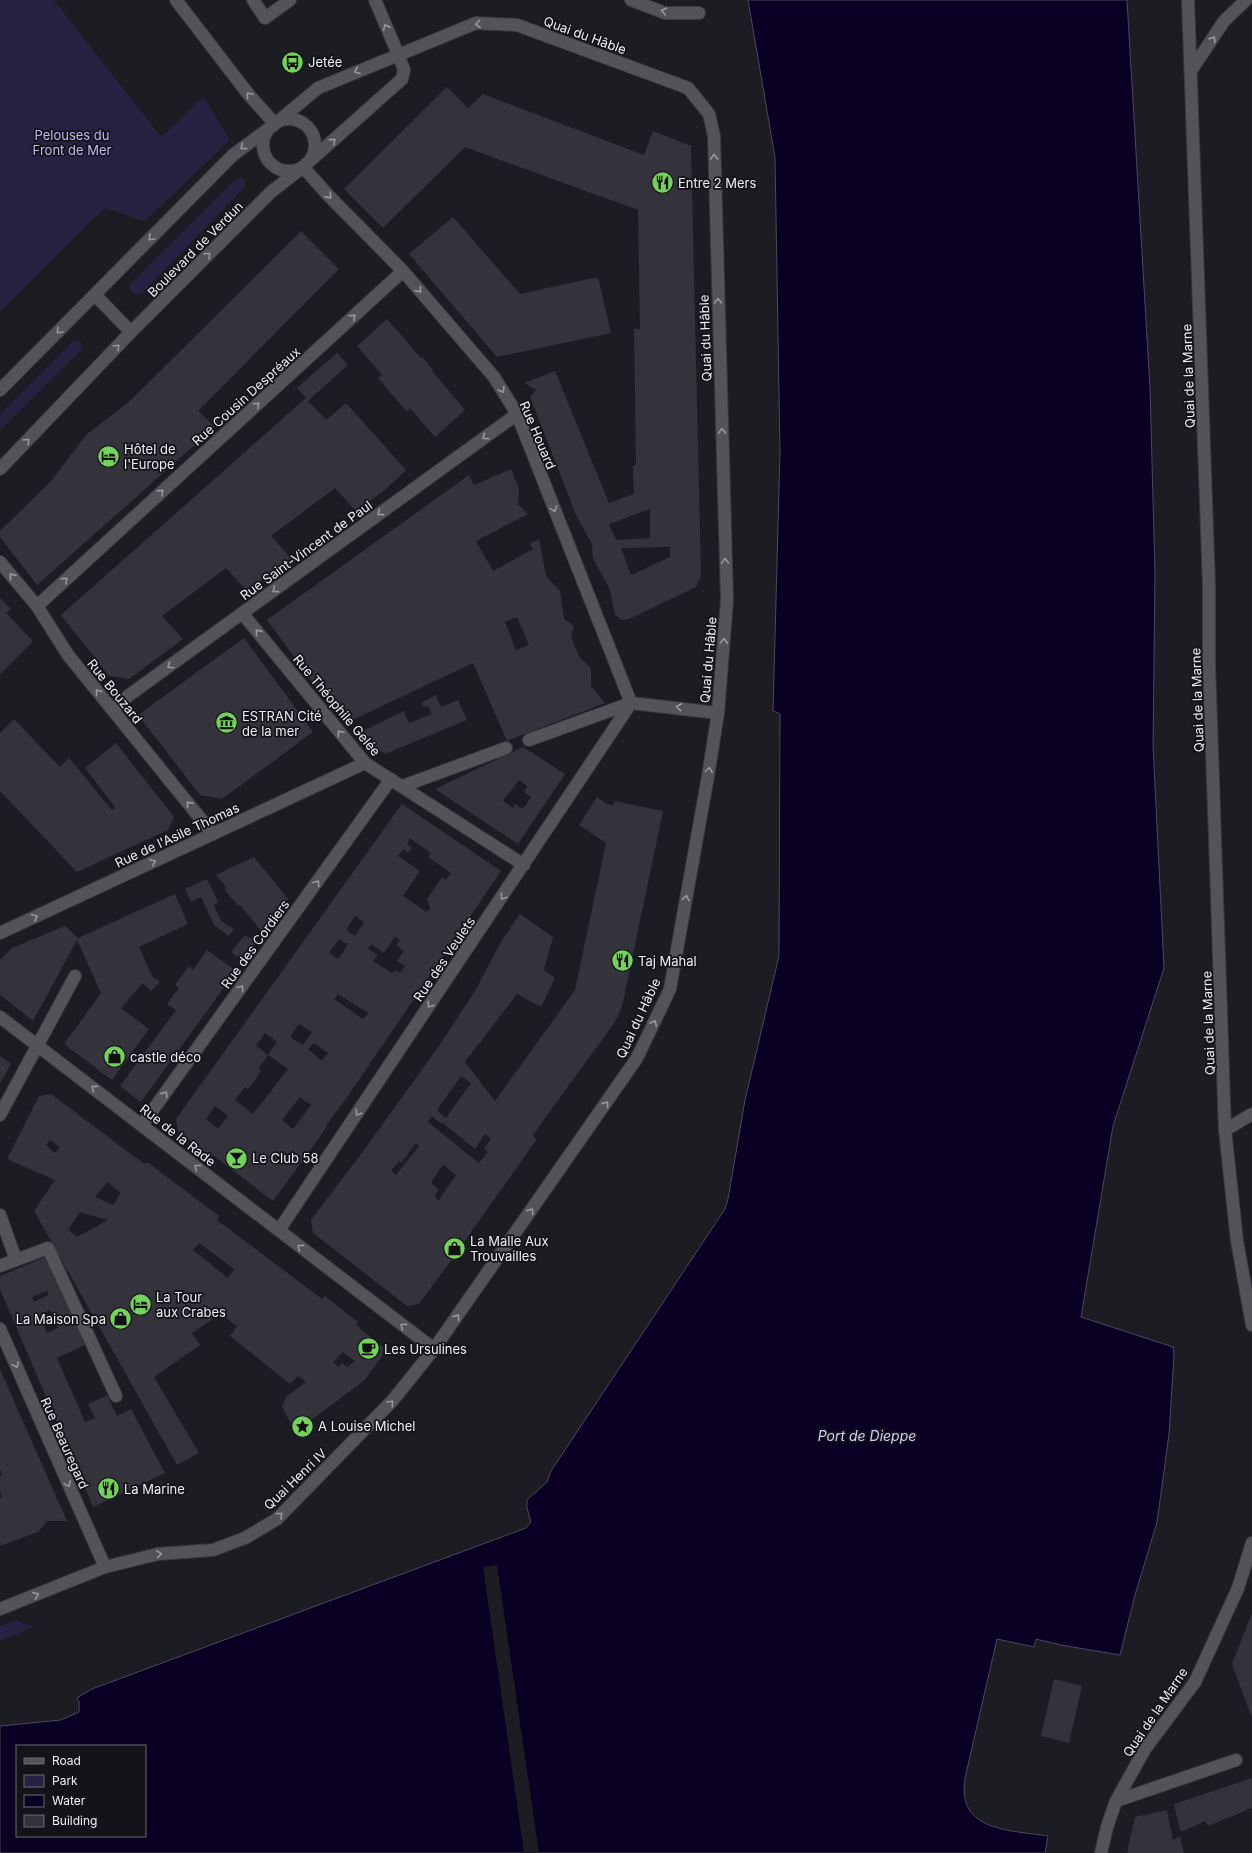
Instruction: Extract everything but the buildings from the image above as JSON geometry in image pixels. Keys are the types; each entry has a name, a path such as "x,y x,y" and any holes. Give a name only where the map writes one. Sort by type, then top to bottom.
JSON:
{"street":[{"path":"176,0 249,95 274,124"},
{"path":"252,0 265,18 290,0"},
{"name":"Boulevard de Verdun","path":"0,469 131,332 271,192 303,167 402,79 404,70 375,0"},
{"path":"631,0 665,13 699,13"},
{"name":"Quai de la Marne","path":"1188,0 1225,1131 1237,1241 1252,1325"},
{"path":"1191,71 1224,21 1246,0"},
{"name":"Quai du Hâble","path":"398,54 476,23 517,25 688,88 709,114 714,136 727,600 718,713 670,989 636,1058 434,1349"},
{"path":"0,390 233,155 318,88 398,54"},
{"path":"290,119 298,121 311,131 315,147 310,162 303,167 295,171 277,169 266,156 263,147 264,138 268,130 274,124 290,119"},
{"name":"Rue Houard","path":"303,167 402,271 494,377 517,414 631,702"},
{"name":"Rue Cousin Despréaux","path":"37,606 402,271"},
{"path":"95,295 131,332"},
{"name":"Rue Saint-Vincent de Paul","path":"113,710 128,696 517,414"},
{"name":"Rue Bouzard","path":"0,562 37,606 68,654 213,834"},
{"name":"Rue Théophile Gelée","path":"242,613 365,763 524,864"},
{"path":"529,740 631,702 718,713"},
{"name":"Rue des Veulets","path":"279,1230 631,702"},
{"path":"402,786 506,748"},
{"name":"Rue de l'Asile Thomas","path":"0,933 365,763"},
{"name":"Rue des Cordiers","path":"142,1125 391,779"},
{"path":"0,1115 75,976"},
{"name":"Rue de la Rade","path":"0,1017 434,1349"},
{"path":"1225,1131 1252,1114"},
{"path":"0,1215 16,1260"},
{"path":"0,1266 48,1248 116,1396"},
{"name":"Rue Beauregard","path":"0,1329 105,1567"},
{"name":"Quai Henri IV","path":"0,1609 105,1567 158,1554 213,1550 245,1538 277,1518 393,1400 434,1349"},
{"name":"Quai de la Marne","path":"1101,1853 1107,1827 1116,1801 1144,1749 1195,1682 1238,1588 1252,1543"},
{"path":"1116,1801 1236,1760"}],"green space":[{"name":"Pelouses du Front de Mer","path":"0,0 54,0 161,137 204,97 230,140 145,221 105,208 0,312"},
{"path":"241,178 245,181 244,188 141,294 135,294 130,290 130,284 234,181"},
{"path":"78,340 82,344 81,350 0,430 0,414 72,342"},
{"path":"16,1620 34,1627 0,1641 0,1626"}],"water":[{"name":"Port de Dieppe","path":"748,0 1127,0 1150,388 1155,572 1153,745 1164,968 1113,1126 1081,1317 1173,1347 1174,1354 1169,1434 1157,1522 1135,1595 1120,1655 1061,1645 1036,1639 1034,1647 997,1639 965,1778 964,1796 969,1809 978,1818 989,1825 1018,1832 1048,1836 1045,1853 0,1853 0,1726 61,1720 79,1712 79,1702 77,1698 92,1689 526,1528 531,1522 527,1508 527,1500 547,1482 551,1471 725,1209 745,1100 779,956 780,714 773,711 780,452 775,157"}],"pier":[{"path":"497,1565 539,1853 524,1853 483,1567"}],"place":[{"name":"Jetée","path":"293,62"},
{"name":"Entre 2 Mers","path":"662,183"},
{"name":"Hôtel de l'Europe","path":"108,456"},
{"name":"ESTRAN Cité de la mer","path":"226,723"},
{"name":"Taj Mahal","path":"623,961"},
{"name":"castle déco","path":"114,1057"},
{"name":"Le Club 58","path":"236,1158"},
{"name":"La Malle Aux Trouvailles","path":"454,1248"},
{"name":"La Tour aux Crabes","path":"141,1304"},
{"name":"La Maison Spa","path":"121,1319"},
{"name":"Les Ursulines","path":"368,1349"},
{"name":"A Louise Michel","path":"302,1426"},
{"name":"La Marine","path":"108,1489"}]}
